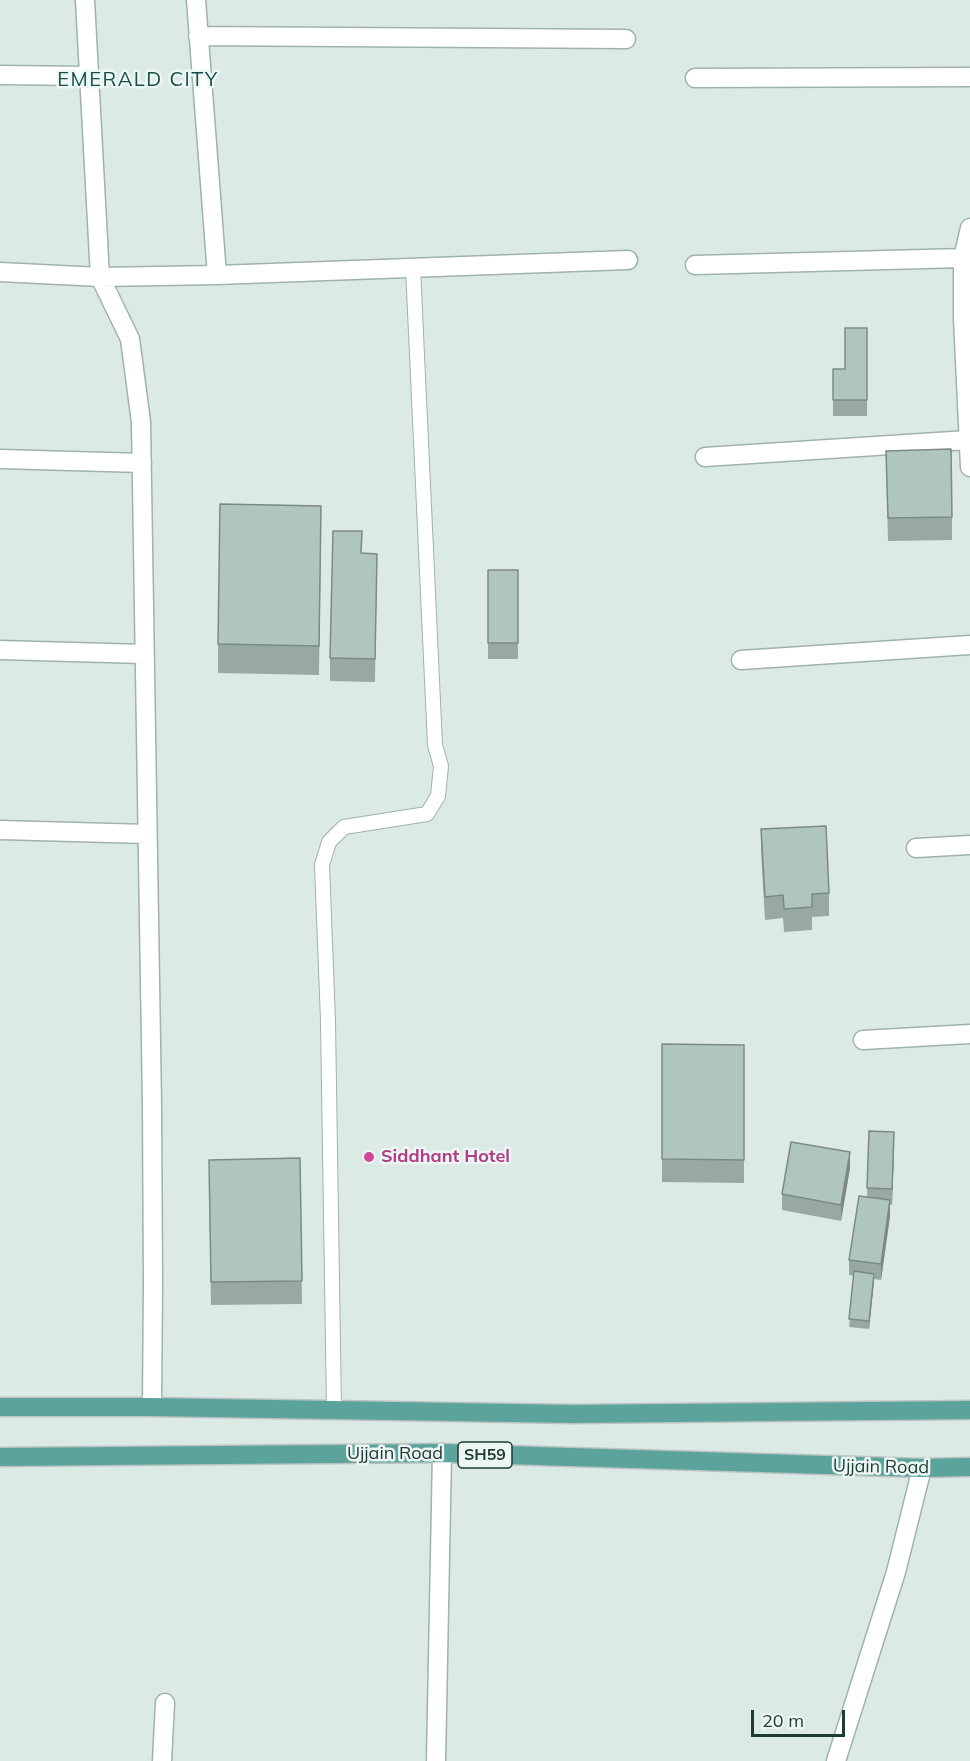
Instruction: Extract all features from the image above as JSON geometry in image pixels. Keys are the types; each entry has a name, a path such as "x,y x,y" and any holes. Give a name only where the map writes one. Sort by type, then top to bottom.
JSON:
{"main road":[{"path":"0,1407 640,1414 970,1410"},
{"name":"Ujjain Road","path":"0,1457 442,1454 922,1468 970,1467"}],"street":[{"path":"85,0 100,277 130,339 141,422 152,1117 152,1407"},
{"path":"196,0 217,275"},
{"path":"198,36 626,39"},
{"path":"0,75 90,76"},
{"path":"695,78 970,77"},
{"path":"970,228 963,258 963,318 970,467"},
{"path":"695,265 963,258"},
{"path":"0,272 100,277 217,275 628,260"},
{"path":"705,457 968,440"},
{"path":"0,459 142,463"},
{"path":"741,660 970,645"},
{"path":"0,650 144,654"},
{"path":"0,830 147,834"},
{"path":"916,848 970,845"},
{"path":"863,1040 970,1034"},
{"path":"436,1761 442,1454"},
{"path":"836,1761 896,1572 922,1468"},
{"path":"162,1761 165,1703"}],"lane":[{"path":"334,1411 328,1022 322,865 329,842 344,827 427,814 438,795 441,766 435,745 413,268"}],"building":[{"path":"845,328 867,328 867,400 833,400 833,369 845,369"},
{"path":"951,449 952,517 888,518 886,451"},
{"path":"220,504 321,506 319,646 218,644"},
{"path":"333,531 362,531 361,553 377,554 375,659 330,658"},
{"path":"488,570 518,570 518,643 488,643"},
{"path":"826,826 829,893 812,894 812,907 784,909 783,895 765,897 761,829"},
{"path":"662,1044 744,1045 744,1160 662,1159"},
{"path":"869,1131 894,1132 892,1189 867,1188"},
{"path":"791,1142 850,1152 841,1205 782,1194"},
{"path":"300,1158 302,1281 211,1282 209,1160"},
{"path":"859,1196 890,1200 881,1264 849,1260"},
{"path":"854,1271 874,1274 869,1321 849,1319"}],"place":[{"name":"Siddhant Hotel","path":"369,1157"}],"district":[{"name":"EMERALD CITY","path":"138,80"}]}
